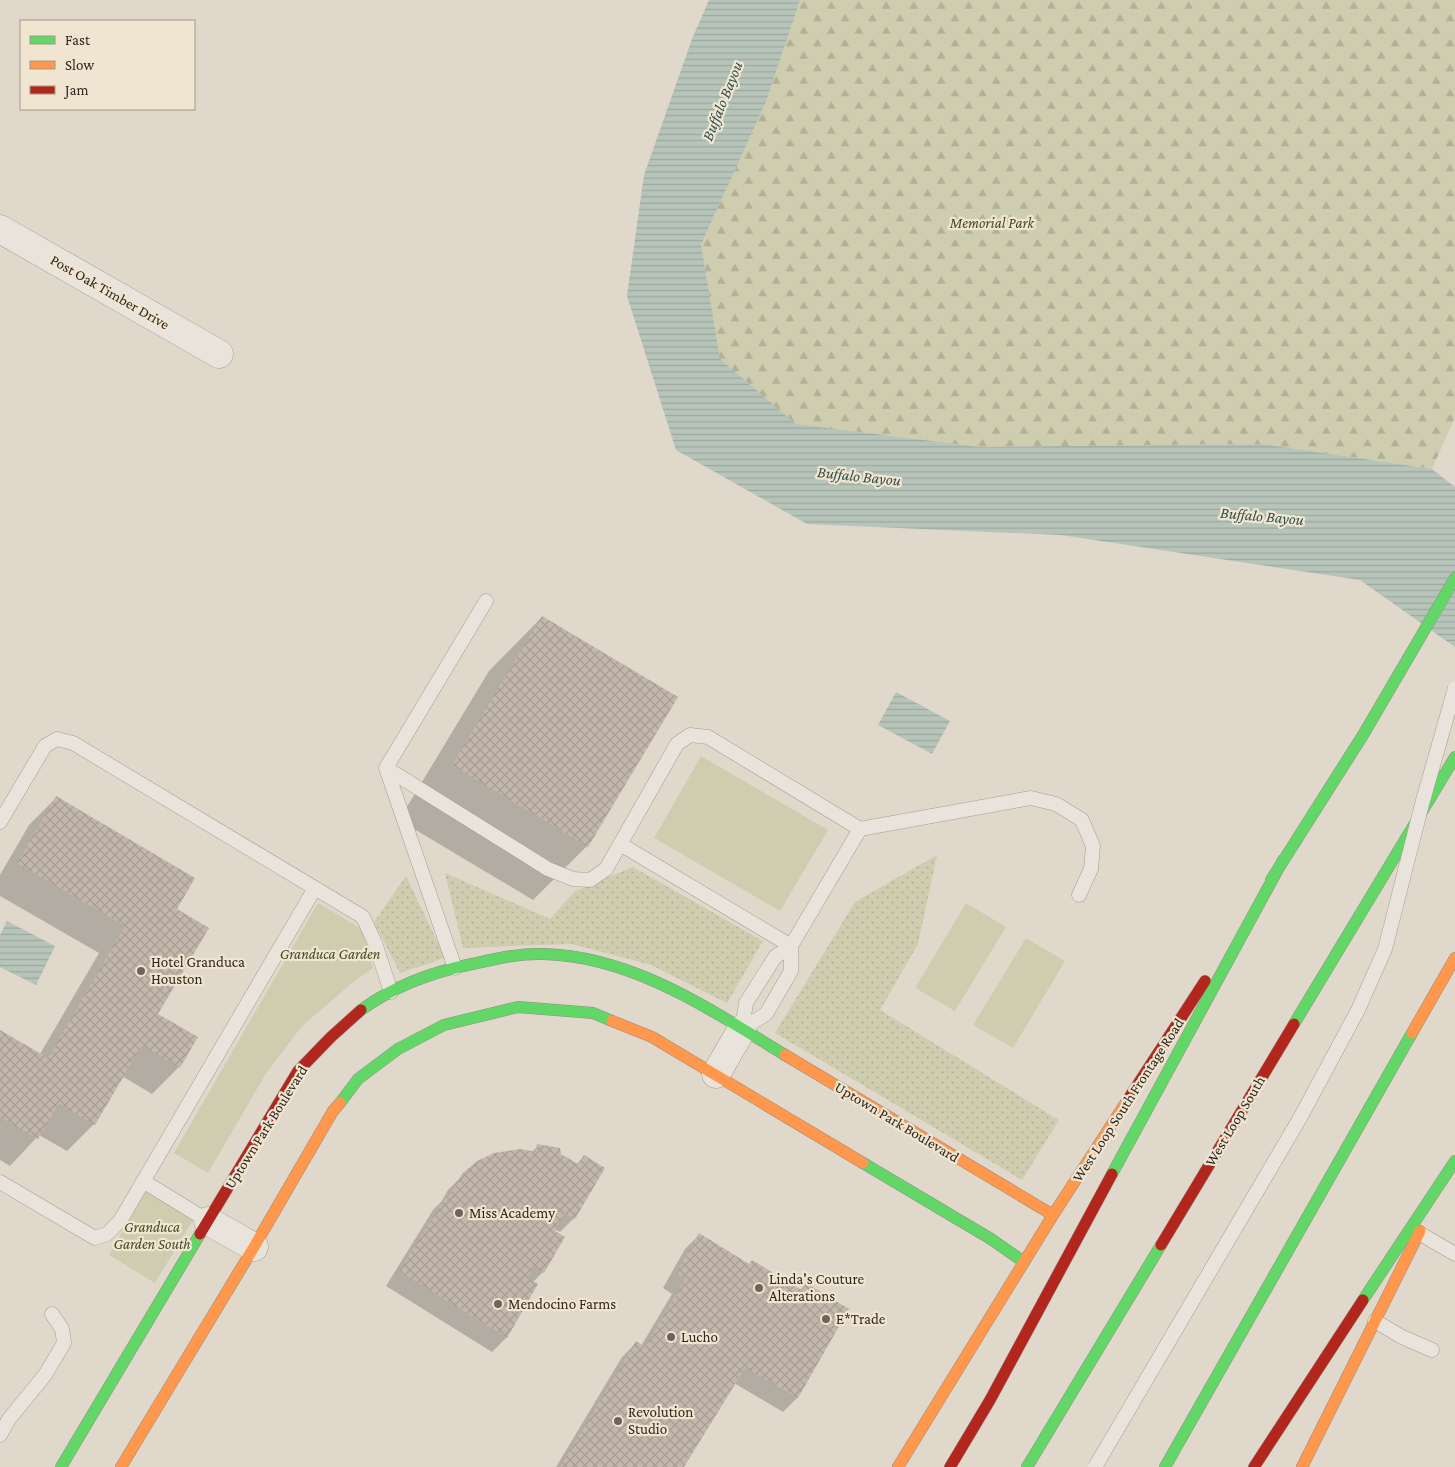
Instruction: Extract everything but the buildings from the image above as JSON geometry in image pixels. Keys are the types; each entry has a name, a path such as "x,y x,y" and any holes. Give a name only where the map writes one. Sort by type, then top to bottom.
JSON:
{"main road":[{"name":"West Loop South Frontage Road","path":"898,1467 1053,1215 1363,735 1455,578"},
{"name":"West Loop South","path":"1027,1467 1455,757"},
{"path":"950,1467 990,1400 1283,860"},
{"name":"Uptown Park Boulevard","path":"61,1467 298,1071 325,1042 366,1006 413,982 456,968 499,958 546,953 598,961 652,980 697,1002 1053,1215"},
{"path":"1165,1467 1455,958"},
{"path":"121,1467 254,1247 333,1111 358,1079 398,1049 444,1025 518,1007 593,1013 652,1037 991,1239 1024,1262"},
{"path":"1302,1467 1455,1162"},
{"path":"1254,1467 1455,1162"}],"street":[{"name":"Post Oak Timber Drive","path":"0,229 219,354"},
{"path":"716,1074 742,1029"},
{"path":"208,1221 254,1247"}],"lane":[{"path":"386,768 486,601"},
{"path":"1095,1467 1300,1118 1358,1010 1385,949 1422,804 1455,688"},
{"path":"386,768 548,869 573,878 590,880 606,869 677,744 690,735 708,738 860,829 1031,798 1056,804 1082,820 1093,846 1091,868 1079,896"},
{"path":"0,822 45,746 57,739 73,743 351,909 366,921 391,992"},
{"path":"386,768 456,968"},
{"path":"742,1029 746,1003 775,957 791,946 860,829"},
{"path":"620,844 791,946"},
{"path":"0,1182 95,1238 107,1234 120,1221 315,888"},
{"path":"742,1029 766,1014 790,972 791,946"},
{"path":"143,1181 208,1221"},
{"path":"1419,1233 1455,1254"},
{"path":"0,1435 9,1419 45,1375 64,1343 62,1329 52,1314"},
{"path":"1375,1321 1432,1350"}],"green space":[{"name":"Memorial Park","path":"800,0 1455,0 1455,417 1432,469 1263,444 980,447 795,424 719,359 701,244"},
{"path":"701,756 828,830 780,911 654,838"},
{"path":"937,855 918,944 880,1010 1059,1120 1022,1180 775,1033 855,902"},
{"path":"633,867 763,941 727,1003 651,965 572,944 463,948 445,873 550,919 575,891"},
{"path":"406,876 445,958 400,973 374,922"},
{"name":"Granduca Garden","path":"318,903 362,929 373,968 351,984 302,1026 265,1075 208,1173 174,1153"},
{"path":"966,903 1006,927 955,1011 915,988"},
{"path":"1026,938 1065,961 1013,1048 973,1025"},
{"name":"Granduca Garden South","path":"147,1189 195,1217 155,1283 109,1255"}],"water":[{"name":"Buffalo Bayou","path":"709,0 800,0 765,104 701,244 720,359 796,424 980,447 1263,444 1432,469 1455,487 1455,647 1360,580 1061,535 807,524 676,450 627,296 644,175 692,39"},
{"path":"896,692 950,721 932,754 878,725"},
{"path":"7,921 55,946 36,985 0,967 0,935"}],"traffic: fast":[{"path":"1271,880 1363,735 1455,578"},
{"path":"1294,1024 1455,757"},
{"path":"1112,1174 1283,860"},
{"path":"361,1010 400,987 457,967 525,954 576,957 608,964 670,988 785,1055"},
{"path":"340,1103 358,1079 398,1049 444,1025 518,1007 593,1013 612,1021"},
{"path":"1165,1467 1412,1033"},
{"path":"1363,1300 1455,1161"},
{"path":"863,1163 991,1239 1024,1262"},
{"path":"61,1467 200,1234"},
{"path":"1027,1467 1161,1245"}],"traffic: slow":[{"path":"1412,1033 1455,958"},
{"path":"612,1021 652,1037 863,1163"},
{"path":"785,1055 1053,1215"},
{"path":"898,1467 1053,1215 1127,1101"},
{"path":"121,1467 254,1247 333,1111 340,1103"},
{"path":"1302,1467 1420,1231"}],"traffic: jam":[{"path":"1127,1101 1205,981"},
{"path":"200,1234 298,1071 361,1010"},
{"path":"1161,1245 1294,1024"},
{"path":"950,1467 990,1400 1112,1174"},
{"path":"1254,1467 1363,1300"}],"place":[{"name":"Hotel Granduca Houston","path":"141,971"},
{"name":"Miss Academy","path":"459,1213"},
{"name":"Linda's Couture Alterations","path":"759,1288"},
{"name":"Mendocino Farms","path":"498,1304"},
{"name":"E*Trade","path":"826,1319"},
{"name":"Lucho","path":"671,1337"},
{"name":"Revolution Studio","path":"618,1421"}]}
